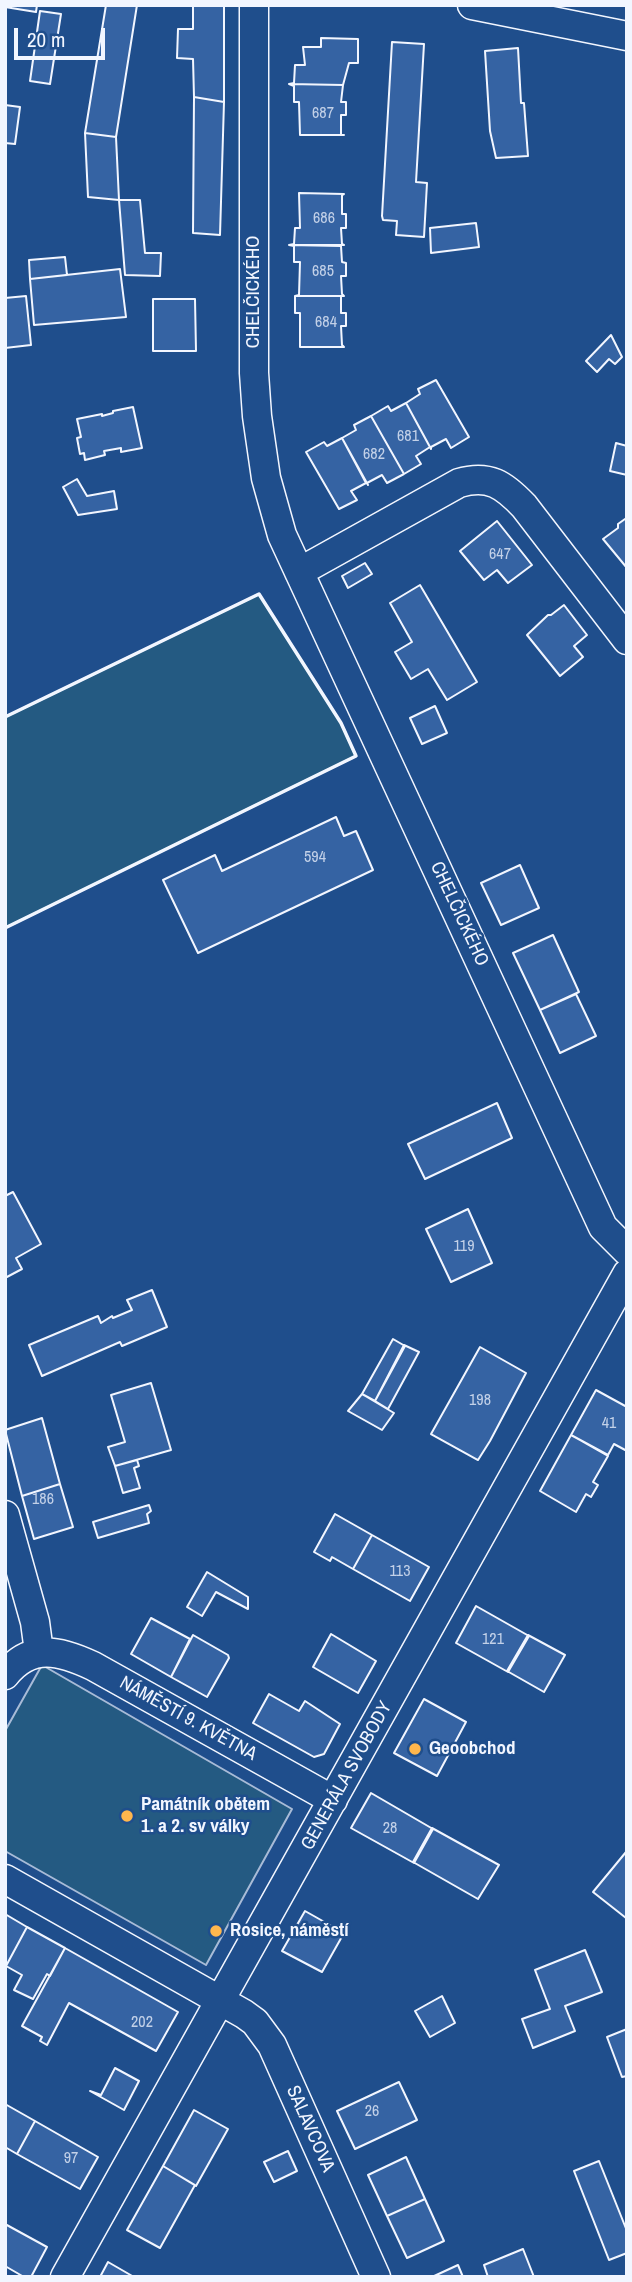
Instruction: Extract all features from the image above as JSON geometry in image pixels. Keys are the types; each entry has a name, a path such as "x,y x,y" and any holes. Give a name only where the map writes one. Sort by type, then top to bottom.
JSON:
{"street":[{"name":"CHELČICKÉHO","path":"254,5 254,373 260,448 273,506 282,535 603,1227 627,1251"},
{"path":"472,5 627,36"},
{"path":"299,572 459,483 481,479 494,481 513,494 524,506 627,640"},
{"name":"GENERÁLA SVOBODY","path":"65,2277 627,1274"},
{"path":"5,1515 36,1622 39,1652 18,1663 5,1675"},
{"name":"NÁMĚSTÍ 9. KVĚTNA","path":"39,1652 60,1653 93,1666 333,1800"},
{"path":"5,1879 221,2000"},
{"name":"SALAVCOVA","path":"221,2000 256,2022 272,2045 376,2277"}],"shaded area":[{"path":"259,594 341,723 356,756 5,928 5,717"},
{"path":"42,1665 292,1809 206,1965 5,1851 5,1731"}],"building":[{"path":"5,5 37,5 36,12"},
{"path":"106,5 137,5 116,137 85,133"},
{"path":"193,5 224,5 224,102 194,97 193,59 177,58 178,29 193,29"},
{"path":"40,11 61,14 50,84 30,81"},
{"path":"321,38 358,39 358,63 349,63 343,85 289,84 294,83 295,65 305,65 303,47 321,47"},
{"path":"392,42 424,44 416,182 427,183 424,237 396,235 397,221 383,220 382,216"},
{"path":"518,48 528,156 496,158 490,131 485,51"},
{"path":"289,84 343,85 341,102 346,102 346,115 341,115 341,135 300,135 299,102 294,102 294,86"},
{"path":"194,97 224,102 220,235 193,233"},
{"path":"5,105 20,107 15,144 5,143"},
{"path":"85,133 116,137 119,200 88,197"},
{"path":"299,193 344,194 342,214 346,214 346,228 341,228 344,245 289,245 294,244 295,228 300,228"},
{"path":"119,200 140,200 145,253 161,253 160,276 125,275"},
{"path":"476,223 479,247 431,253 430,228"},
{"path":"289,245 341,246 342,262 346,263 346,276 341,276 344,296 295,296 299,295 300,262 294,262 294,246"},
{"path":"65,257 67,275 30,279 29,260"},
{"path":"120,269 126,317 34,325 30,279"},
{"path":"26,296 31,345 5,348 5,298"},
{"path":"295,296 341,296 341,313 346,313 346,326 341,326 344,347 300,347 300,313 295,313"},
{"path":"153,299 195,299 196,351 153,351"},
{"path":"611,335 622,357 615,364 609,359 597,372 586,361"},
{"path":"436,380 469,437 451,448 446,439 431,449 406,403 420,394 418,389"},
{"path":"406,403 430,447 416,456 421,464 404,474 371,416 388,406 391,411"},
{"path":"133,407 142,448 121,452 121,448 104,451 105,455 85,460 84,453 80,454 77,438 81,437 77,419 102,416"},
{"path":"371,416 404,474 387,483 382,475 367,483 368,485 342,438 356,430 354,425"},
{"path":"342,438 366,483 351,491 357,500 339,509 306,452 324,442 327,446"},
{"path":"616,443 627,446 627,475 610,471"},
{"path":"77,479 87,496 114,491 117,509 78,515 63,487"},
{"path":"627,519 627,568 603,539"},
{"path":"497,521 532,565 508,583 497,570 484,580 460,551"},
{"path":"365,563 372,574 348,588 342,576"},
{"path":"420,585 477,682 447,700 428,669 411,679 395,652 412,642 390,603"},
{"path":"564,605 587,635 574,646 583,657 560,676 527,635 548,615"},
{"path":"435,706 447,733 422,744 410,718"},
{"path":"336,817 344,836 356,831 373,870 198,953 163,880 215,855 222,871"},
{"path":"520,865 539,908 501,925 481,883"},
{"path":"553,935 579,992 540,1010 513,953"},
{"path":"576,994 596,1036 560,1053 540,1010"},
{"path":"497,1103 512,1138 425,1179 408,1144"},
{"path":"13,1192 41,1244 16,1258 22,1269 5,1278 5,1196"},
{"path":"468,1209 492,1263 451,1282 426,1229"},
{"path":"152,1290 167,1327 122,1346 120,1342 42,1376 29,1345 98,1316 101,1323 112,1316 113,1318 132,1310 127,1300"},
{"path":"393,1339 405,1346 375,1401 362,1394"},
{"path":"404,1345 419,1352 388,1409 375,1401"},
{"path":"480,1347 526,1373 478,1460 431,1434"},
{"path":"151,1383 171,1450 115,1466 108,1447 125,1442 111,1395"},
{"path":"596,1390 627,1407 627,1451 614,1444 608,1455 571,1435"},
{"path":"362,1394 394,1413 382,1430 348,1411"},
{"path":"42,1418 60,1484 22,1496 5,1430"},
{"path":"571,1435 608,1456 593,1482 598,1485 591,1497 586,1494 576,1512 540,1491"},
{"path":"137,1460 139,1466 134,1468 140,1488 123,1493 115,1466"},
{"path":"60,1484 73,1527 34,1539 22,1496"},
{"path":"149,1505 149,1523 98,1538 93,1522"},
{"path":"335,1514 372,1535 353,1569 332,1557 330,1561 314,1552"},
{"path":"372,1535 429,1567 410,1601 353,1569"},
{"path":"207,1572 248,1597 248,1609 216,1592 202,1616 187,1607"},
{"path":"476,1606 529,1636 508,1672 456,1643"},
{"path":"151,1618 190,1639 171,1677 131,1654"},
{"path":"331,1634 376,1661 358,1693 313,1667"},
{"path":"193,1635 229,1658 207,1697 171,1677"},
{"path":"528,1635 565,1655 544,1692 507,1671"},
{"path":"269,1694 299,1711 305,1701 340,1724 324,1754 314,1757 253,1723"},
{"path":"424,1699 466,1722 437,1776 394,1753"},
{"path":"371,1793 433,1829 414,1863 351,1828"},
{"path":"432,1828 499,1865 478,1899 413,1862"},
{"path":"626,1852 627,1917 626,1918 593,1892"},
{"path":"305,1911 344,1933 322,1972 282,1951"},
{"path":"5,1914 27,1927 6,1966 5,1965"},
{"path":"27,1927 65,1948 50,1976 47,1974 33,1999 14,1990 22,1975 6,1966"},
{"path":"65,1948 178,2012 156,2051 69,2003 47,2045 40,2041 42,2037 22,2026"},
{"path":"585,1950 602,1992 565,2006 575,2031 533,2048 522,2019 550,2009 535,1970"},
{"path":"442,1996 455,2023 430,2037 415,2011"},
{"path":"627,2029 627,2076 622,2077 607,2037"},
{"path":"115,2068 139,2081 124,2110 90,2091 101,2095"},
{"path":"399,2082 417,2120 355,2149 337,2111"},
{"path":"5,2104 35,2121 17,2154 5,2147"},
{"path":"194,2110 228,2129 196,2186 163,2166"},
{"path":"35,2121 98,2157 80,2189 17,2154"},
{"path":"288,2151 297,2171 274,2182 264,2162"},
{"path":"406,2157 425,2199 387,2216 368,2175"},
{"path":"599,2161 627,2231 627,2253 609,2260 574,2171"},
{"path":"163,2166 195,2185 160,2248 127,2230"},
{"path":"425,2199 444,2241 407,2258 387,2216"},
{"path":"5,2224 47,2247 31,2277 24,2277 5,2266"},
{"path":"523,2249 534,2277 488,2277 484,2265"},
{"path":"108,2262 134,2277 100,2277"},
{"path":"458,2265 463,2277 432,2277"}],"wall":[{"path":"5,717 259,594 341,723 356,756 5,928"}],"place":[{"name":"Geoobchod","path":"415,1749"},
{"name":"Památník obětem 1. a 2. sv války","path":"127,1816"},
{"name":"Rosice, náměstí","path":"216,1931"}]}
